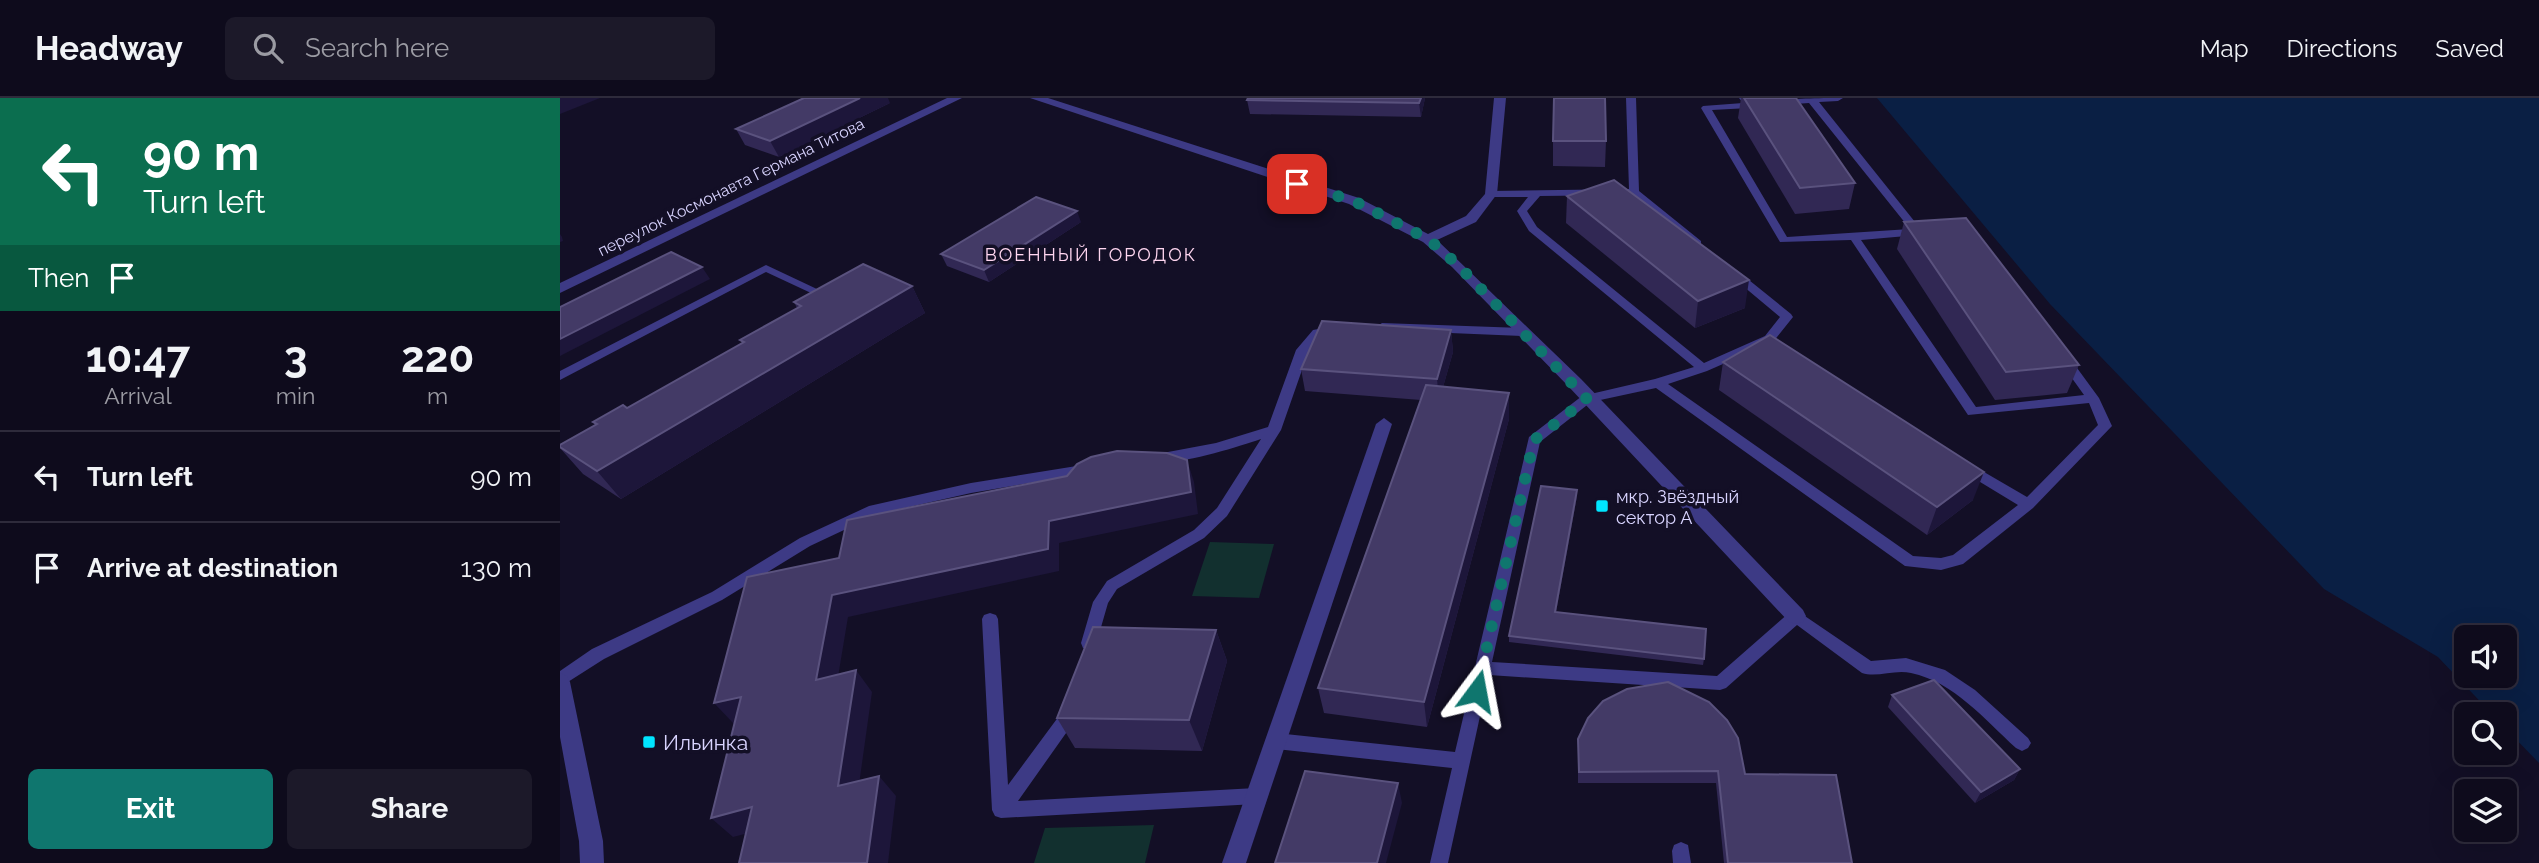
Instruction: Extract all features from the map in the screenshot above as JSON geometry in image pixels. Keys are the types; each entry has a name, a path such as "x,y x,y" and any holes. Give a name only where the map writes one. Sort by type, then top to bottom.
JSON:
{"street":[{"name":"переулок Космонавта Германа Титова","path":"560,289 956,98"},
{"path":"1036,98 1354,201 1428,239 1457,264 1575,383 1587,399 1796,616"},
{"path":"1428,239 1471,219 1491,194 1500,98"},
{"path":"1234,863 1384,424"},
{"path":"560,681 591,841 592,863"}],"lane":[{"path":"1630,98 1634,192"},
{"path":"1774,103 1838,98"},
{"path":"1752,102 1706,108 1784,240 1923,231 1812,100"},
{"path":"1491,194 1634,192 1713,256"},
{"path":"1537,193 1522,211 1533,229 1703,368"},
{"path":"1854,237 1973,412 2093,398"},
{"path":"1439,863 1534,440 1587,399 1658,383 1703,368 1769,339 1787,317 1723,264"},
{"path":"560,376 766,268 833,299 821,306"},
{"path":"1373,327 1522,332"},
{"path":"1086,653 1101,602 1112,585 1199,534 1222,512 1274,430 1301,352 1318,333 1348,328"},
{"path":"1769,339 1781,347"},
{"path":"1658,383 1910,562 1941,564 1958,560 2028,504 2105,426 2093,398 2054,344"},
{"path":"1145,460 1186,455 1274,430"},
{"path":"1955,461 2028,504"},
{"path":"560,681 598,654 716,596 804,542 874,510 971,488 1105,466"},
{"path":"1482,668 1720,683 1796,616 1868,668 1904,664 1926,668 1945,676 2022,743"},
{"path":"990,620 1001,810"},
{"path":"1001,810 1065,721 1076,691"},
{"path":"1276,741 1462,761"},
{"path":"1001,810 1256,796"}],"green space":[{"path":"1210,542 1274,544 1259,598 1192,596"},
{"path":"1154,825 1145,863 1034,863 1045,828"}],"water":[{"path":"1877,98 2539,98 2539,763 2517,740 2517,702 2481,702 2467,688 2517,688 2517,625 2454,625 2454,674 2438,657 2324,589 2050,304"}],"building":[{"path":"804,98 860,98 770,141 736,129"},
{"path":"1421,98 1419,103 1247,100"},
{"path":"1554,98 1605,98 1606,141 1553,141"},
{"path":"1744,98 1796,98 1855,183 1800,188"},
{"path":"1614,180 1749,280 1698,301 1567,196"},
{"path":"1036,197 1077,211 984,270 941,254"},
{"path":"1966,218 2079,365 2006,372 1904,222"},
{"path":"671,252 702,267 560,339 560,307"},
{"path":"863,264 912,286 597,471 560,447 597,424 593,422 623,405 627,408 744,342 740,340 801,306 794,302"},
{"path":"1322,321 1451,330 1437,379 1301,369"},
{"path":"1770,335 1984,472 1937,507 1723,362"},
{"path":"1426,385 1509,393 1424,702 1318,688"},
{"path":"1117,451 1167,453 1187,460 1191,492 1049,521 1048,549 832,595 816,680 856,670 838,786 879,776 867,863 739,863 752,807 711,818 741,697 714,703 747,577 839,558 847,520 1067,476 1077,464 1091,457"},
{"path":"1541,486 1577,490 1555,612 1706,629 1704,659 1509,636"},
{"path":"1093,627 1216,630 1189,720 1057,718"},
{"path":"1934,680 2020,769 1981,792 1892,695"},
{"path":"1668,682 1709,702 1727,720 1738,738 1745,774 1836,775 1852,863 1728,863 1718,771 1579,772 1578,739 1588,718 1603,701 1627,689"},
{"path":"1305,771 1398,783 1377,863 1275,863"}],"place":[{"name":"мкр. Звёздный сектор А","path":"1602,506"},
{"name":"Ильинка","path":"649,742"}],"district":[{"name":"ВОЕННЫЙ ГОРОДОК","path":"1091,254"}],"route":[{"path":"1297,184 1354,201 1428,239 1457,264 1575,383 1587,399 1534,440 1477,691"}]}
